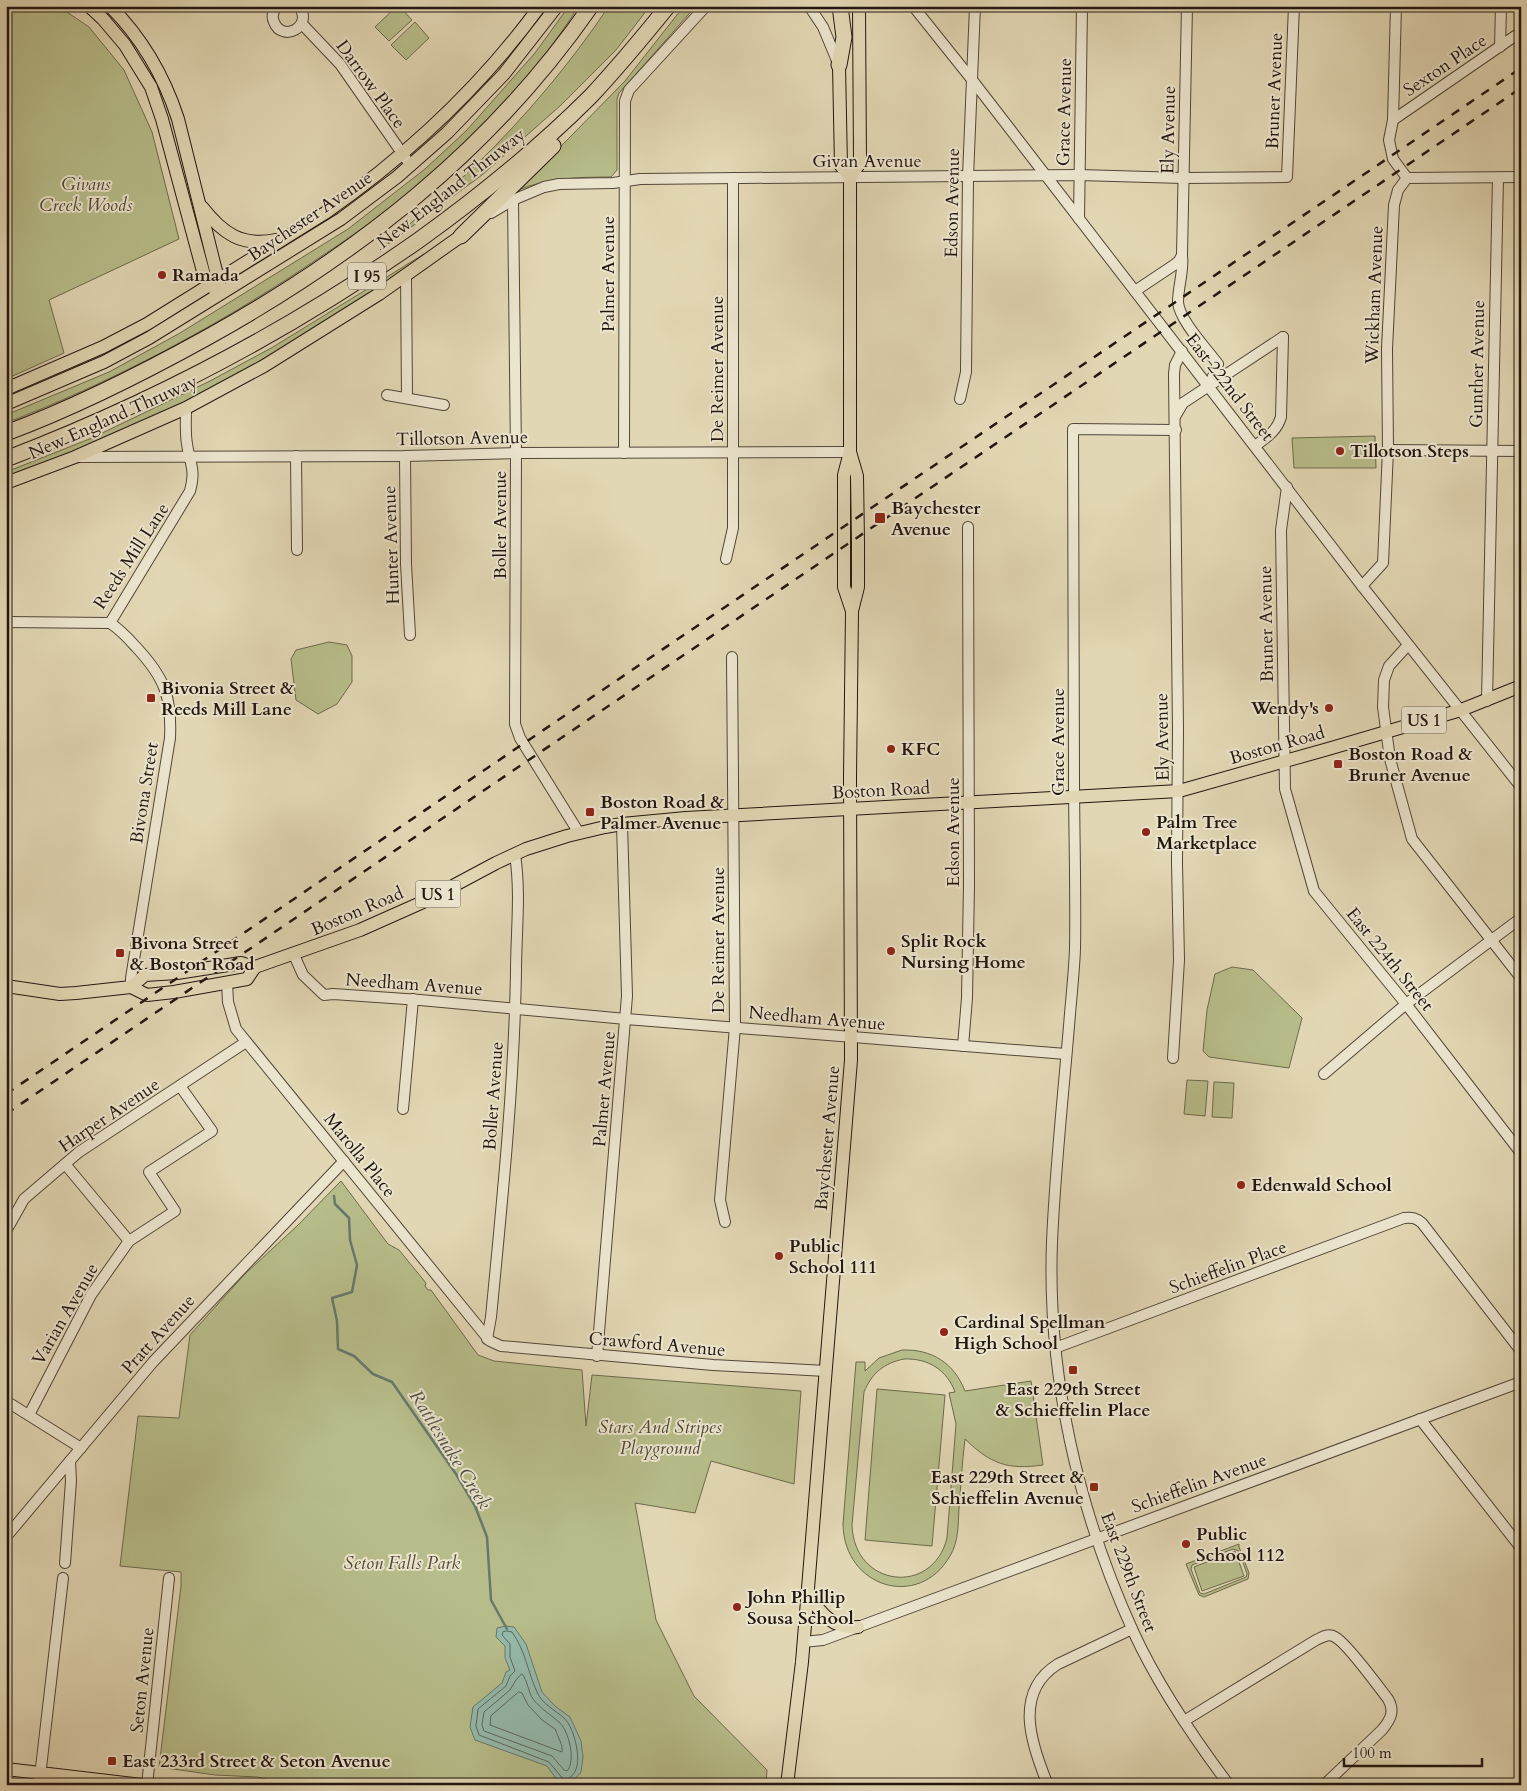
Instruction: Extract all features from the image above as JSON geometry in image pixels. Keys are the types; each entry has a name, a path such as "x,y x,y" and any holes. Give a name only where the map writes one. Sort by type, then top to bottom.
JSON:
{"highway":[{"name":"New England Thruway","path":"6,432 93,396 196,344 282,294 365,237 432,184 493,127 548,64 591,6"},
{"name":"New England Thruway","path":"6,459 103,420 194,376 269,335 368,275 438,226 523,159 591,96 668,6"},
{"path":"839,64 844,37 840,6"},
{"path":"461,236 604,94 624,59"}],"main road":[{"path":"89,6 125,45 144,72 158,103 204,275 215,282"},
{"path":"110,6 143,45 158,69 171,99 199,203 215,282 220,295"},
{"name":"Baychester Avenue","path":"6,389 118,340 162,315 284,239 352,194 402,154 471,89 510,45 540,6"},
{"name":"Baychester Avenue","path":"6,404 119,354 164,330 341,219 411,166 447,133 482,98 525,48 557,6"},
{"name":"Baychester Avenue","path":"787,1785 804,1642 852,1037 852,611 858,587 858,541 857,476 850,452 850,177 860,163 858,6"},
{"name":"Baychester Avenue","path":"839,64 841,166 850,177"},
{"path":"158,103 171,99"},
{"path":"199,203 227,234 238,239 261,243 284,239"},
{"name":"New England Thruway","path":"6,483 75,457 186,408 264,366 406,276 461,236"},
{"name":"Boston Road","path":"131,987 147,995 227,983 247,978 255,968 348,936 423,902 515,854 579,833 622,824 734,816 1179,791 1461,710 1521,686"},
{"name":"Boston Road","path":"6,986 60,994 76,994 131,987 145,975 242,963 255,968"},
{"path":"807,1594 827,1619 839,1625 852,1628 858,1627"},
{"path":"6,1769 39,1779 142,1785"}],"street":[{"path":"277,6 273,14 274,23 285,32 295,30 302,24 303,13 299,6"},
{"name":"Palmer Avenue","path":"624,453 624,181 626,95 706,6"},
{"path":"809,6 823,27 839,64"},
{"name":"East 222nd Street","path":"913,6 973,80 1362,586 1521,787"},
{"name":"Edson Avenue","path":"960,399 966,372 968,177 975,6"},
{"name":"Grace Avenue","path":"1079,219 1082,6"},
{"name":"Ely Avenue","path":"1187,6 1183,268 1178,305 1185,320 1218,364 1208,386"},
{"name":"Bruner Avenue","path":"1287,177 1294,6"},
{"path":"1396,6 1393,120 1389,140 1393,159 1407,178 1520,177"},
{"path":"1500,47 1501,6"},
{"name":"Darrow Place","path":"302,24 340,64 411,166"},
{"name":"Sexton Place","path":"1393,120 1515,36"},
{"name":"Givan Avenue","path":"461,236 513,200 544,187 559,184 640,179 733,178 1079,175 1183,178 1287,177"},
{"name":"De Reimer Avenue","path":"726,559 733,528 733,178"},
{"name":"Wickham Avenue","path":"1362,586 1383,563 1388,450 1387,349 1394,205 1398,190 1407,178"},
{"name":"Gunther Avenue","path":"1487,701 1498,178"},
{"name":"Boller Avenue","path":"513,200 516,453 515,724 520,738 579,833"},
{"path":"1135,291 1174,265 1182,255"},
{"path":"406,276 407,398"},
{"path":"1175,417 1183,403 1283,337 1282,417 1279,426 1270,436 1255,446"},
{"name":"Ely Avenue","path":"1173,1058 1179,960 1175,365 1182,351"},
{"path":"387,395 444,405"},
{"name":"Reeds Mill Lane","path":"6,622 110,623 190,491 193,474 187,445 186,408"},
{"name":"Grace Avenue","path":"1066,1054 1074,948 1073,429 1176,430"},
{"path":"1388,450 1521,451"},
{"name":"Tillotson Avenue","path":"75,457 850,452"},
{"path":"296,456 297,550"},
{"name":"Hunter Avenue","path":"405,456 406,564 410,635"},
{"name":"Bruner Avenue","path":"1284,761 1281,530 1287,487"},
{"name":"Edson Avenue","path":"963,1046 968,968 968,527"},
{"name":"Bivona Street","path":"110,623 120,629 156,670 164,686 170,711 170,738 131,987"},
{"path":"1408,644 1389,666 1384,680 1383,708 1390,759 1412,839 1521,978"},
{"name":"De Reimer Avenue","path":"725,1222 720,1200 735,1027 732,657"},
{"name":"East 224th Street","path":"1284,761 1285,788 1314,890 1406,1004 1521,1153"},
{"name":"Palmer Avenue","path":"597,1356 626,1019 622,824"},
{"name":"Boller Avenue","path":"487,1339 491,1317 504,1180 515,1008 518,874 515,854"},
{"path":"1324,1074 1406,1004 1521,918"},
{"name":"Needham Avenue","path":"294,955 303,975 324,995 413,999 626,1019 1066,1054"},
{"name":"Marolla Place","path":"227,983 230,1014 236,1029 487,1339"},
{"path":"402,1109 413,999"},
{"name":"Harper Avenue","path":"6,1231 24,1199 79,1152 246,1042"},
{"path":"1055,1348 1052,1246 1066,1054"},
{"path":"65,1164 129,1241 175,1211 149,1172 212,1131 180,1086"},
{"name":"Pratt Avenue","path":"6,1537 152,1362 344,1161"},
{"name":"Schieffelin Place","path":"1055,1348 1404,1218 1411,1218 1416,1219 1422,1224 1521,1351"},
{"name":"Varian Avenue","path":"29,1415 91,1295 129,1241"},
{"name":"Crawford Avenue","path":"487,1339 501,1346 597,1356 826,1371"},
{"name":"East 229th Street","path":"1055,1348 1074,1457 1097,1539 1118,1599 1161,1683 1184,1721 1230,1785"},
{"name":"Schieffelin Avenue","path":"804,1642 823,1640 1521,1382"},
{"path":"6,1401 80,1448"},
{"path":"1420,1419 1521,1548"},
{"path":"65,1563 71,1481 70,1461"},
{"path":"39,1779 63,1578"},
{"name":"Seton Avenue","path":"147,1785 169,1578"},
{"path":"1048,1785 1034,1743 1030,1717 1031,1697 1034,1687 1049,1670 1058,1664 1132,1629"},
{"path":"1184,1721 1316,1640 1327,1635 1333,1636 1343,1643 1388,1699 1392,1706 1392,1712 1391,1717 1382,1730 1324,1785"}],"green space":[{"name":"Givans Creek Woods","path":"6,6 58,6 89,27 124,70 152,132 179,239 49,300 64,353 6,379"},
{"path":"397,6 412,20 389,41 375,27"},
{"path":"569,6 579,6 541,59 498,109 428,177 378,217 301,270 194,335 83,391 6,423 6,415 109,372 180,333 348,229 425,169 466,131 535,53"},
{"path":"609,6 650,6 616,50 561,105 482,175 380,250 465,175 513,127 563,69"},
{"path":"684,6 696,6 619,93 617,99 617,170 611,177 563,179 518,190 625,81"},
{"path":"415,22 429,38 406,60 391,45"},
{"path":"424,254 391,279 322,325 214,387 124,431 6,479 6,472 92,438 210,381 273,347"},
{"path":"1375,436 1376,468 1294,468 1292,438"},
{"path":"329,642 347,645 352,656 352,682 337,704 318,714 296,700 291,659 296,650"},
{"path":"1232,967 1253,970 1302,1018 1289,1068 1209,1057 1203,1051 1207,1010 1215,974"},
{"path":"1187,1080 1208,1081 1205,1116 1184,1114"},
{"path":"1214,1082 1234,1083 1232,1118 1212,1117"},
{"name":"Seton Falls Park","path":"341,1181 388,1244 399,1250 426,1283 425,1286 428,1290 431,1290 478,1355 494,1361 582,1370 586,1426 592,1375 801,1391 794,1484 711,1461 695,1513 635,1503 656,1620 694,1696 767,1770 766,1785 291,1785 257,1777 215,1775 159,1767 181,1586 181,1572 120,1566 138,1416 179,1418 190,1335 245,1274 297,1226"},
{"path":"902,1350 913,1350 932,1355 948,1365 965,1391 1031,1381 1043,1465 1019,1467 1000,1463 974,1448 965,1439 958,1532 953,1550 937,1573 920,1583 903,1586 885,1584 869,1576 856,1564 847,1546 843,1524 856,1362 865,1362 865,1371 879,1358","holes":["904,1359 913,1359 936,1367 947,1377 955,1392 949,1393 956,1424 947,1538 939,1557 927,1569 911,1576 895,1577 879,1572 866,1562 856,1546 852,1525 864,1392 875,1374 885,1366"]},
{"path":"877,1389 945,1395 932,1546 865,1540"},
{"path":"1239,1544 1249,1573 1248,1579 1204,1597 1199,1595 1186,1564","holes":["1233,1549 1239,1551 1247,1574 1246,1577 1204,1594 1200,1593 1191,1569 1192,1565"]},
{"path":"1235,1551 1244,1576 1202,1591 1194,1567"}],"water":[{"path":"514,1627 526,1644 542,1692 555,1706 570,1717 581,1741 583,1757 581,1772 570,1785 560,1784 547,1766 475,1740 470,1727 473,1707 502,1683 506,1672 510,1670 505,1658 505,1646 496,1637 497,1628"}],"waterway":[{"name":"Rattlesnake Creek","path":"334,1196 335,1204 349,1218 350,1240 357,1265 352,1292 332,1298 337,1321 338,1349 354,1356 373,1374 392,1382 456,1474 475,1506 487,1537 491,1600 507,1629"}],"railway":[{"path":"6,1094 1521,68"},
{"path":"6,1114 1521,88"}],"place":[{"name":"Ramada","path":"162,275"},
{"name":"Tillotson Steps","path":"1340,451"},
{"name":"Baychester Avenue","path":"880,518"},
{"name":"Bivonia Street & Reeds Mill Lane","path":"151,698"},
{"name":"Wendy's","path":"1329,708"},
{"name":"KFC","path":"891,749"},
{"name":"Boston Road & Bruner Avenue","path":"1338,764"},
{"name":"Boston Road & Palmer Avenue","path":"590,812"},
{"name":"Palm Tree Marketplace","path":"1146,832"},
{"name":"Split Rock Nursing Home","path":"891,951"},
{"name":"Bivona Street & Boston Road","path":"120,953"},
{"name":"Edenwald School","path":"1241,1185"},
{"name":"Public School 111","path":"779,1256"},
{"name":"Cardinal Spellman High School","path":"944,1332"},
{"name":"East 229th Street & Schieffelin Place","path":"1073,1370"},
{"name":"East 229th Street & Schieffelin Avenue","path":"1094,1487"},
{"name":"Public School 112","path":"1186,1544"},
{"name":"John Phillip Sousa School","path":"737,1607"},
{"name":"East 233rd Street & Seton Avenue","path":"112,1761"}],"park label":[{"name":"Stars And Stripes Playground","path":"660,1437"}]}
